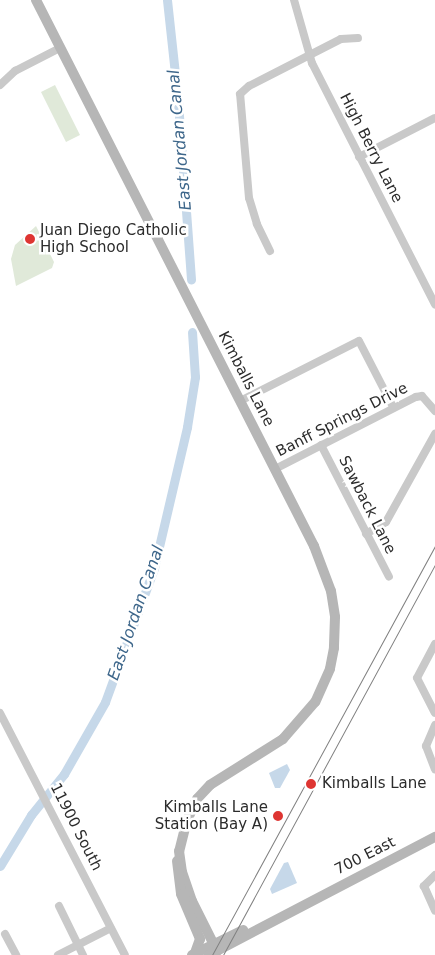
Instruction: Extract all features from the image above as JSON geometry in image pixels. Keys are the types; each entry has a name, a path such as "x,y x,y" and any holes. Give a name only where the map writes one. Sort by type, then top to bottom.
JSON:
{"street":[{"name":"Kimballs Lane","path":"36,0 317,551 331,591 335,628 330,669 315,702 296,727 268,749 222,775 200,795 189,812 180,851 187,888 216,948"},
{"name":"High Berry Lane","path":"294,0 309,55 435,304"},
{"path":"270,251 256,224 249,198 240,94 249,86 341,39 358,38"},
{"path":"0,85 15,71 60,48"},
{"path":"359,157 435,118"},
{"path":"240,400 359,341 393,408"},
{"name":"Banff Springs Drive","path":"275,469 393,408 422,396 435,412"},
{"path":"366,534 386,522 435,434"},
{"name":"Sawback Lane","path":"321,445 389,577"},
{"path":"435,644 417,678 435,713"},
{"name":"11900 South","path":"0,713 125,955"},
{"path":"435,725 426,746 435,769"},
{"name":"700 East","path":"194,954 216,948 302,908 308,902 435,837"},
{"path":"180,851 177,881 200,939 194,954"},
{"path":"435,875 425,884 435,911"},
{"path":"59,906 83,955"},
{"path":"58,955 111,928"},
{"path":"5,934 16,955"}],"green space":[{"path":"55,85 80,135 66,142 41,92"},
{"path":"36,226 54,262 52,268 16,286 11,259 15,245"}],"water":[{"path":"287,764 290,770 280,788 275,788 269,773"},
{"path":"288,862 297,883 272,894 270,889 284,863"}],"waterway":[{"name":"East Jordan Canal","path":"167,0 178,102 191,280"},
{"name":"East Jordan Canal","path":"0,866 31,815 64,774 105,702 154,568 187,427 195,377 192,332"}],"tram line":[{"path":"212,955 435,546"},
{"path":"223,955 435,564"}],"place":[{"name":"Juan Diego Catholic High School","path":"30,239"},
{"name":"Kimballs Lane","path":"311,784"},
{"name":"Kimballs Lane Station (Bay A)","path":"278,816"}]}
